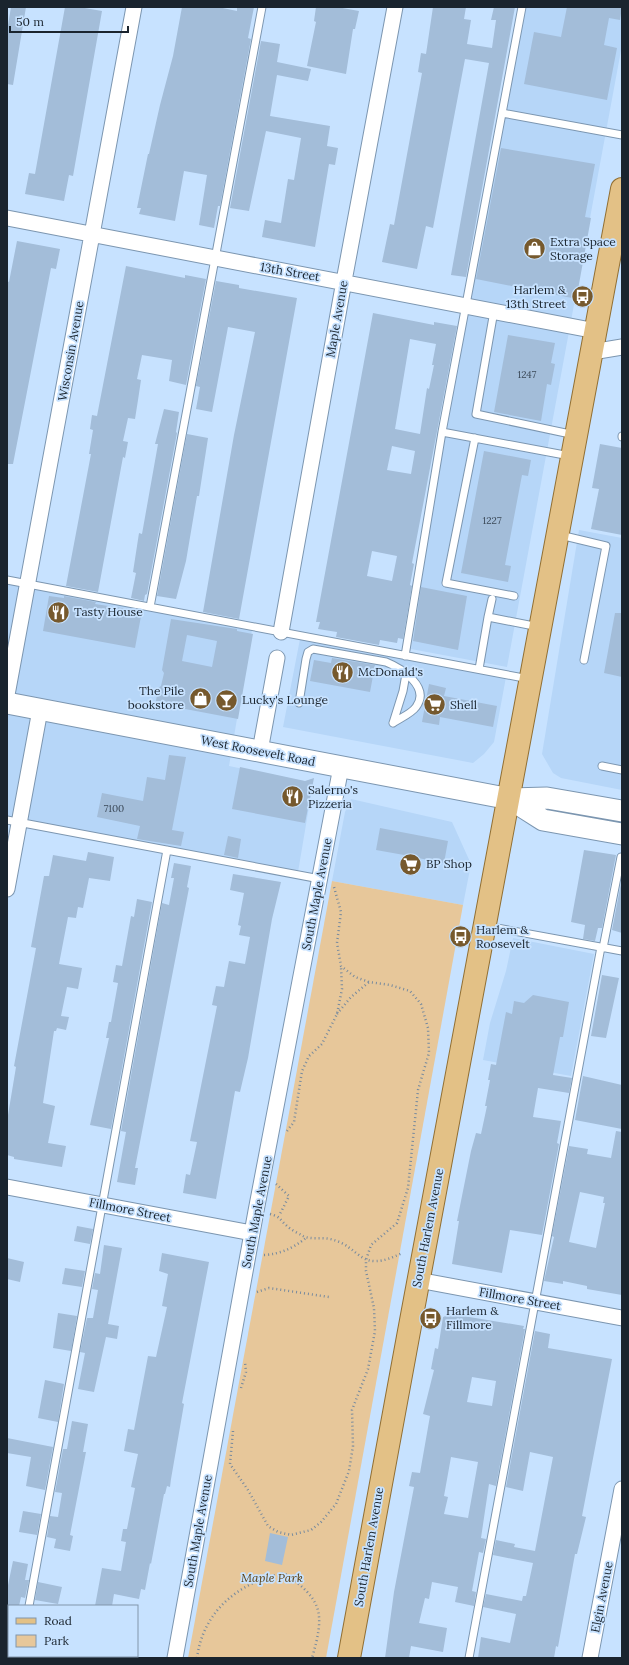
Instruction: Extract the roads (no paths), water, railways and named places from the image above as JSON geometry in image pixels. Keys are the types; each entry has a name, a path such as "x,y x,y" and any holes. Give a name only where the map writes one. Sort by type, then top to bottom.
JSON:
{"main road":[{"name":"South Harlem Avenue","path":"349,1658 418,1280 510,799 622,189"},
{"name":"West Roosevelt Road","path":"7,703 510,799"},
{"path":"510,799 547,798 622,811"},
{"path":"510,799 543,820 622,834"}],"street":[{"name":"Wisconsin Avenue","path":"7,695 134,7"},
{"name":"Maple Avenue","path":"281,632 395,7"},
{"name":"13th Street","path":"7,218 596,330"},
{"path":"592,352 622,347"},
{"path":"260,751 277,658"},
{"path":"7,889 13,822 40,710"},
{"name":"South Maple Avenue","path":"175,1658 252,1233 327,882 341,767"},
{"name":"Fillmore Street","path":"7,1187 252,1233"},
{"name":"Fillmore Street","path":"418,1280 622,1318"},
{"name":"Elgin Avenue","path":"590,1658 622,1488"}],"lane":[{"path":"150,607 262,7"},
{"path":"405,656 442,432 467,306 522,7"},
{"path":"502,113 622,135"},
{"path":"494,311 476,414 577,435"},
{"path":"442,432 573,457"},
{"path":"474,438 446,583 514,596"},
{"path":"558,535 606,546 584,660"},
{"path":"7,580 532,679"},
{"path":"479,669 492,599"},
{"path":"488,616 541,628"},
{"path":"299,704 306,659 308,652 313,649 386,662 396,666 415,681 419,690 417,707 393,723 404,691 406,674"},
{"path":"602,766 622,770"},
{"path":"13,822 167,850 327,882"},
{"path":"29,1605 167,850"},
{"path":"469,1658 602,948 621,857"},
{"path":"486,926 622,951"}],"place":[{"name":"Extra Space Storage","path":"535,249"},
{"name":"Harlem & 13th Street","path":"582,297"},
{"name":"Tasty House","path":"58,612"},
{"name":"McDonald's","path":"342,672"},
{"name":"The Pile bookstore","path":"200,698"},
{"name":"Lucky's Lounge","path":"226,700"},
{"name":"Shell","path":"434,705"},
{"name":"Salerno's Pizzeria","path":"293,797"},
{"name":"BP Shop","path":"410,864"},
{"name":"Harlem & Roosevelt","path":"461,937"},
{"name":"Harlem & Fillmore","path":"430,1318"}],"park label":[{"name":"Maple Park","path":"272,1578"}]}
